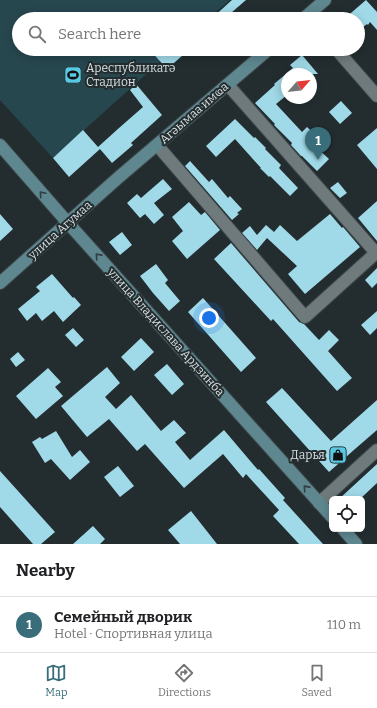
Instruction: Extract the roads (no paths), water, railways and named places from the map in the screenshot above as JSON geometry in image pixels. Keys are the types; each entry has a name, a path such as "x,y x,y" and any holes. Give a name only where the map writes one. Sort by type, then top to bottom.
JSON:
{"main road":[{"path":"312,12 325,0"},
{"name":"Агәымаа имҩа","path":"119,177 261,56"},
{"name":"улица Владислава Ардзинба","path":"0,145 329,514"},
{"name":"улица Агумаа","path":"0,283 119,177"},
{"path":"346,532 356,544"}],"street":[{"path":"342,56 377,96"},
{"path":"157,145 305,317 377,253 228,85"},
{"path":"319,503 377,450"}],"place":[{"name":"Ареспубликатә Стадион","path":"73,75"},
{"name":"Семейный дворик","path":"318,160"},
{"name":"Дарья","path":"338,455"}]}
